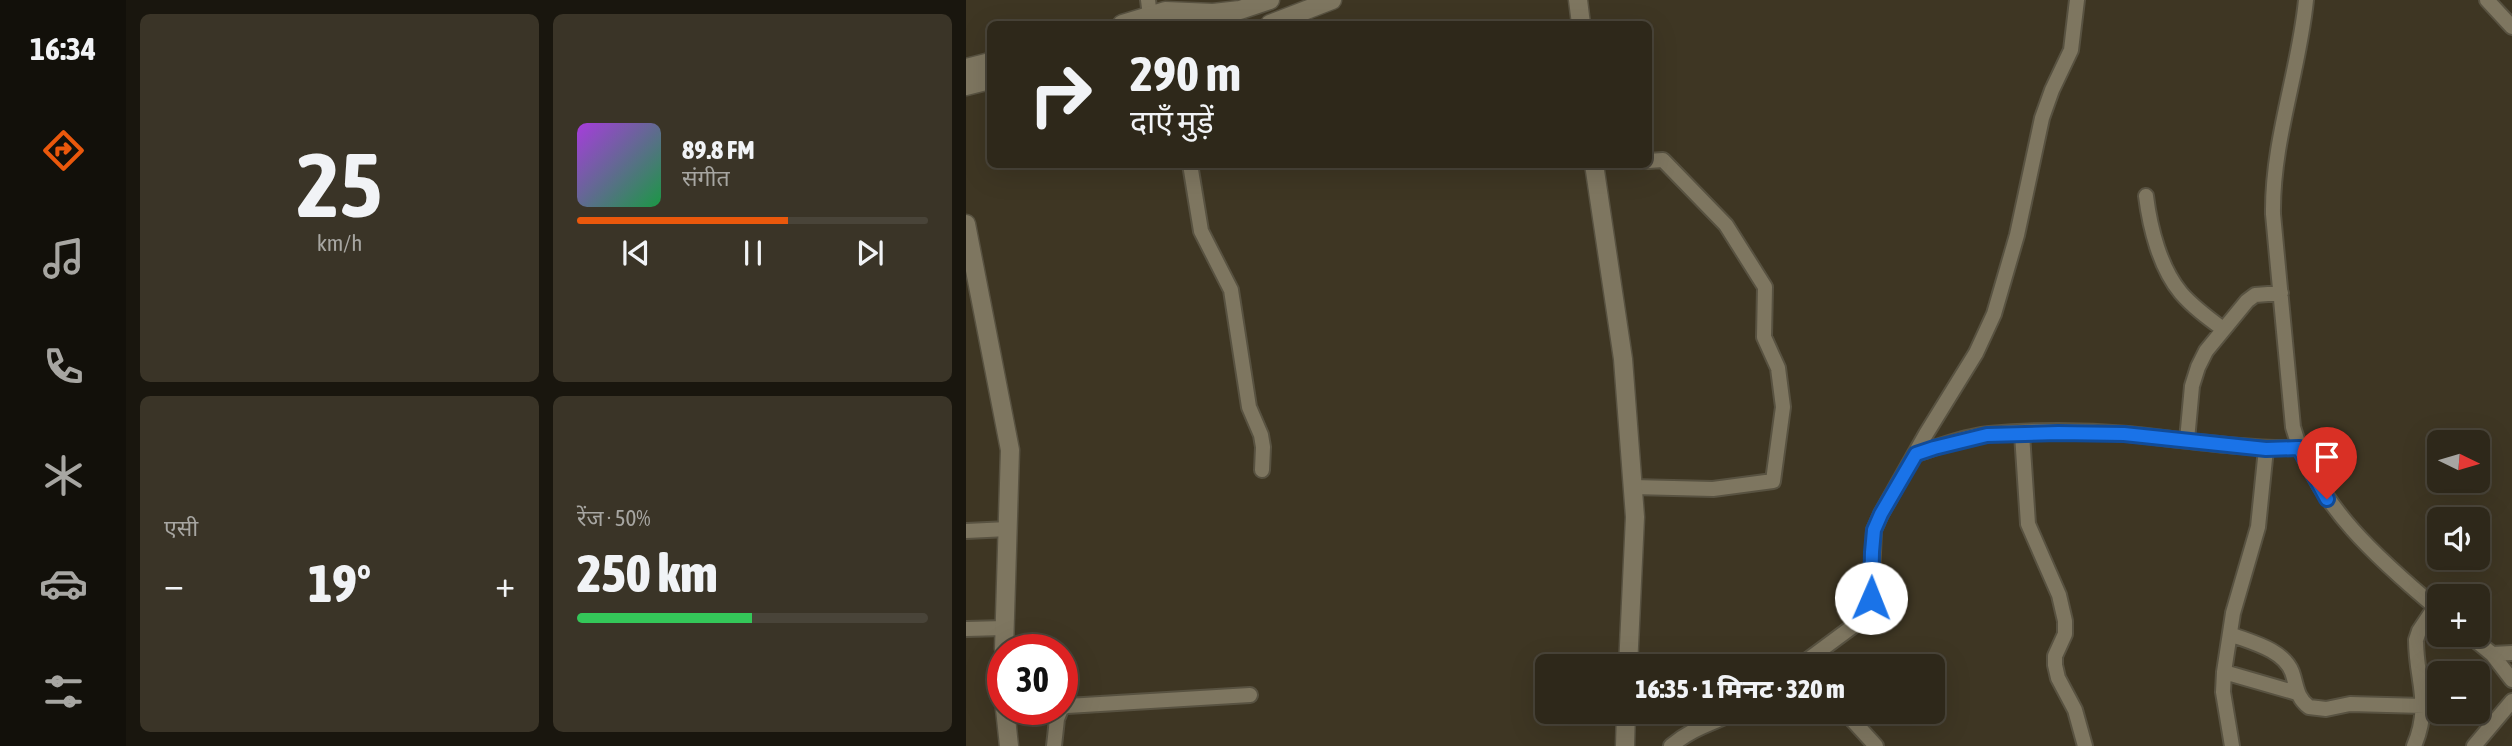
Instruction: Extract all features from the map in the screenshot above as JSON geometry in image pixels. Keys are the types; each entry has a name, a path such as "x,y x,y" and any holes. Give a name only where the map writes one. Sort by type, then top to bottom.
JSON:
{"street":[{"path":"1129,21 1149,13 1166,11 1213,13 1240,10 1269,0"},
{"path":"1278,21 1332,0"},
{"path":"1578,0 1581,21"},
{"path":"1817,654 1856,624 1867,611 1871,598 1874,530 1926,434 1976,354 1994,314 2017,235 2042,118 2071,50 2077,0"},
{"path":"2306,0 2302,36 2276,155 2273,185 2293,427 2299,448 2327,499 2355,533 2427,600"},
{"path":"2487,0 2512,27"},
{"path":"966,68 987,63"},
{"path":"966,86 987,81"},
{"path":"1633,487 1713,489 1773,481 1783,407 1778,368 1764,337 1765,287 1726,225 1663,160 1652,161"},
{"path":"1191,168 1202,231 1231,290 1249,407 1261,435 1262,470"},
{"path":"1599,168 1623,359 1635,517 1629,654"},
{"path":"2146,195 2149,216 2170,277 2181,293 2202,314 2223,329"},
{"path":"966,224 972,284 1010,450 1005,634"},
{"path":"2187,440 2192,386 2206,351 2247,300 2255,295 2281,293"},
{"path":"1916,454 1975,437 2022,433 2124,434 2266,449 2299,448"},
{"path":"2022,433 2028,524 2059,595 2065,621 2065,634 2055,656 2055,666 2075,710 2085,746"},
{"path":"2232,746 2223,692 2224,672 2240,587 2258,527 2266,449"},
{"path":"966,531 1008,529"},
{"path":"2414,746 2422,726 2424,706 2416,640 2427,621"},
{"path":"966,629 1005,628"},
{"path":"2230,634 2279,656 2292,672 2297,693 2308,707 2317,710 2350,704 2424,706"},
{"path":"2484,647 2512,680"},
{"path":"2492,654 2512,653"},
{"path":"2224,672 2297,693"},
{"path":"1078,705 1250,695"},
{"path":"2473,746 2512,701"},
{"path":"1625,746 1626,724"},
{"path":"1671,746 1703,724"},
{"path":"1856,724 1876,746"},
{"path":"1007,725 1009,746"},
{"path":"1054,746 1056,725"}],"route":[{"path":"1871,598 1874,530 1881,514 1916,454 1952,442 1987,435 2124,434 2266,449 2299,448 2327,499"}]}
